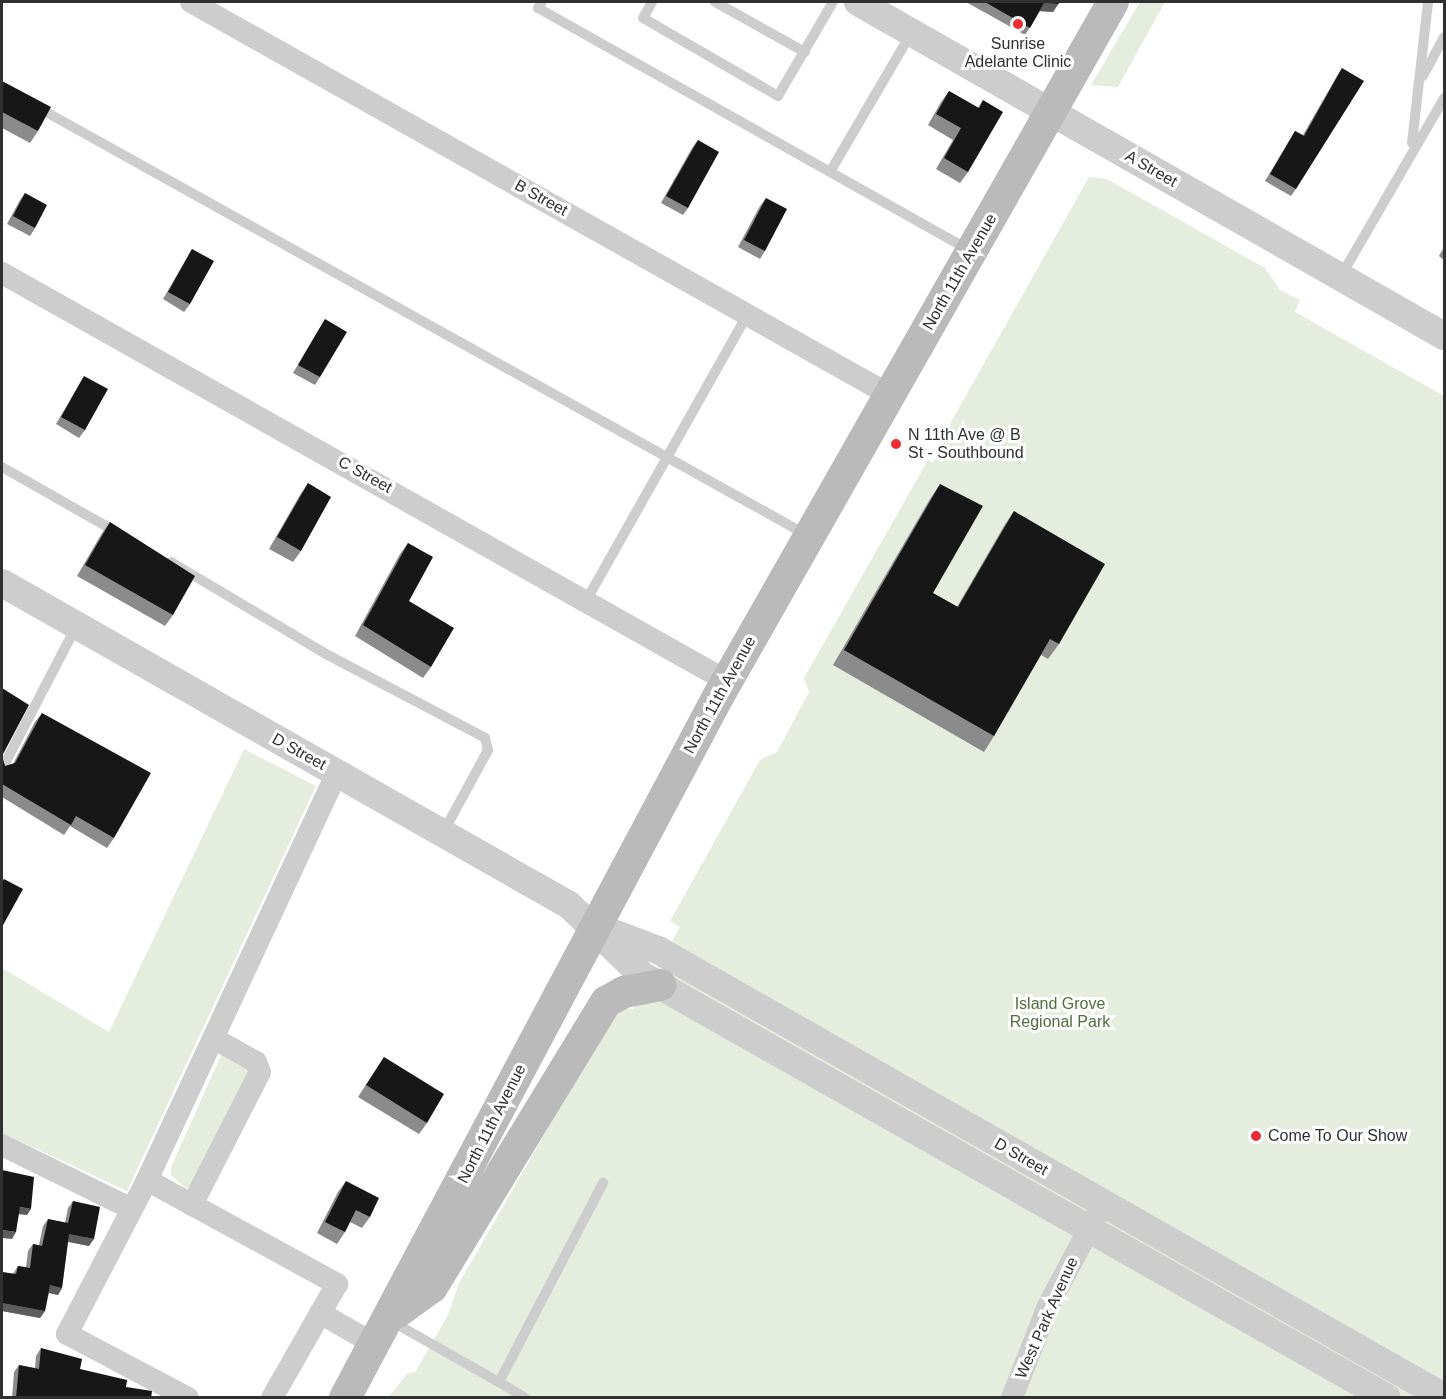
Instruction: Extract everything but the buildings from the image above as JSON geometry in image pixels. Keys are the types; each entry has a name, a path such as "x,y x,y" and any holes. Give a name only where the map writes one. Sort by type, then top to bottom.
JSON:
{"main road":[{"name":"North 11th Avenue","path":"345,1398 593,925 727,681 1113,2"},
{"path":"381,1332 432,1287 606,1002 624,992 660,986"}],"street":[{"name":"B Street","path":"191,2 890,395"},
{"name":"A Street","path":"858,2 1444,336"},
{"name":"C Street","path":"2,273 727,681"},
{"name":"D Street","path":"2,583 569,905 593,925 627,966 660,986 1091,1223 1444,1397"},
{"path":"188,1398 67,1334 147,1180 215,1039 337,773"},
{"name":"D Street","path":"593,925 658,950 1091,1223 1387,1398"},
{"path":"192,1205 260,1072 256,1062 215,1039"},
{"path":"2,1145 132,1209"},
{"path":"147,1180 337,1284 272,1398"},
{"name":"West Park Avenue","path":"1012,1398 1091,1223"},
{"path":"320,1313 381,1332"}],"lane":[{"path":"526,2 540,5 972,251"},
{"path":"652,2 643,18 778,96 834,2"},
{"path":"715,2 805,52"},
{"path":"1410,152 1422,79 1428,2"},
{"path":"830,172 912,32"},
{"path":"1422,79 1444,38"},
{"path":"1340,278 1410,152 1444,98"},
{"path":"22,99 810,537"},
{"path":"586,600 747,315"},
{"path":"2,467 127,538"},
{"path":"158,555 326,654 485,738 488,750 443,833"},
{"path":"2,769 76,626"},
{"path":"499,1382 603,1183"},
{"path":"381,1332 499,1382 526,1398"}],"green space":[{"path":"1140,2 1165,2 1118,87 1091,85"},
{"name":"Island Grove Regional Park","path":"1089,177 1107,179 1265,268 1280,290 1300,300 1295,312 1444,396 1444,1397 388,1398 407,1374 415,1372 447,1317 459,1283 609,1022 625,1008 633,1009 680,927 670,921 760,760 777,752 809,692 804,678 928,460 933,463 942,448 938,445"},
{"path":"244,749 316,786 127,1191 2,1133 2,968 109,1032"},
{"path":"222,1053 252,1071 195,1186 185,1188 171,1175 171,1167"}],"place":[{"name":"Sunrise Adelante Clinic","path":"1018,24"},
{"name":"N 11th Ave @ B St - Southbound","path":"896,444"},
{"name":"Come To Our Show","path":"1256,1136"}]}
